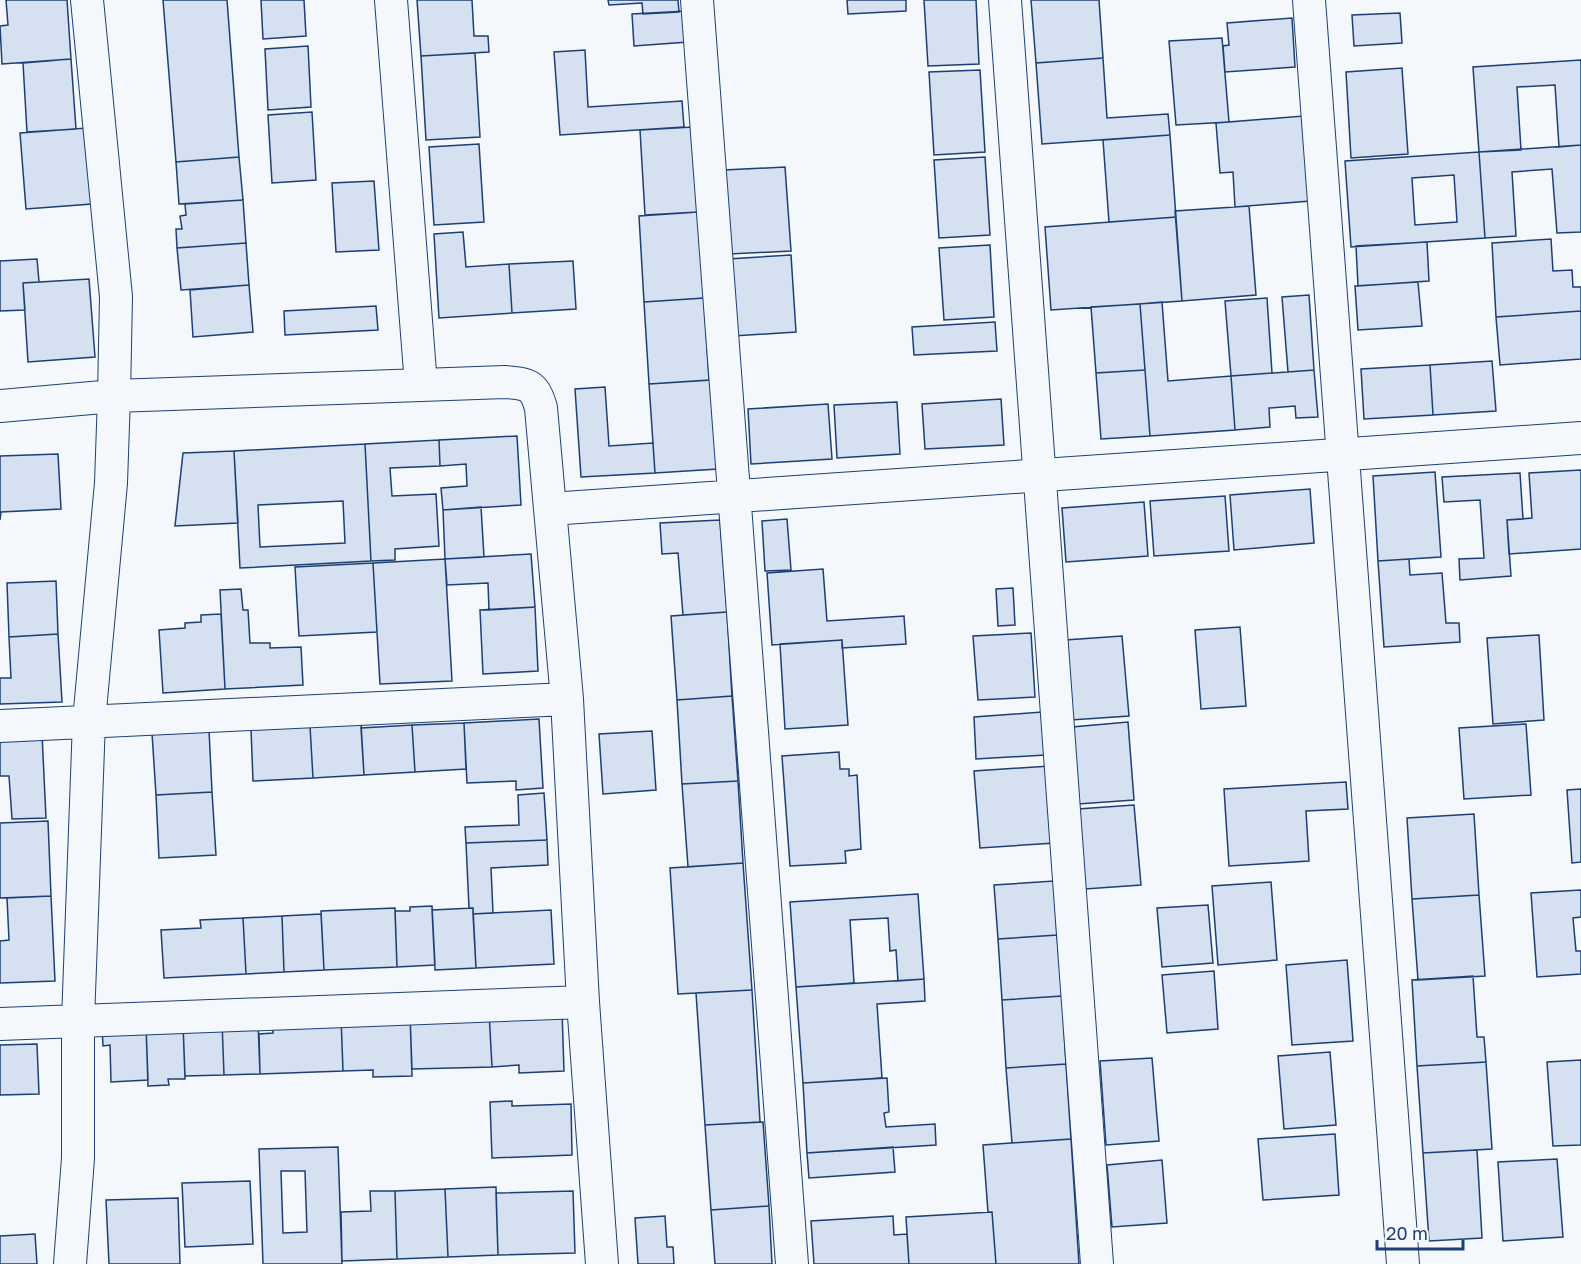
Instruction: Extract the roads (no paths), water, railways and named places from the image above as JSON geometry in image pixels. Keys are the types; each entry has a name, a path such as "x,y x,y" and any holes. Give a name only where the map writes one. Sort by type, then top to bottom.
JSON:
{"street":[{"path":"70,1264 78,1158 78,1021 89,721 111,483 116,297 87,0"},
{"path":"391,0 421,385"},
{"path":"697,0 792,1264"},
{"path":"1005,0 1097,1264"},
{"path":"1309,0 1403,1264"},
{"path":"0,406 114,396 505,382 525,384 537,393 541,408 567,699 583,1002 602,1264"},
{"path":"550,509 1581,438"},
{"path":"0,726 567,699"},
{"path":"0,1024 583,1002"}]}
